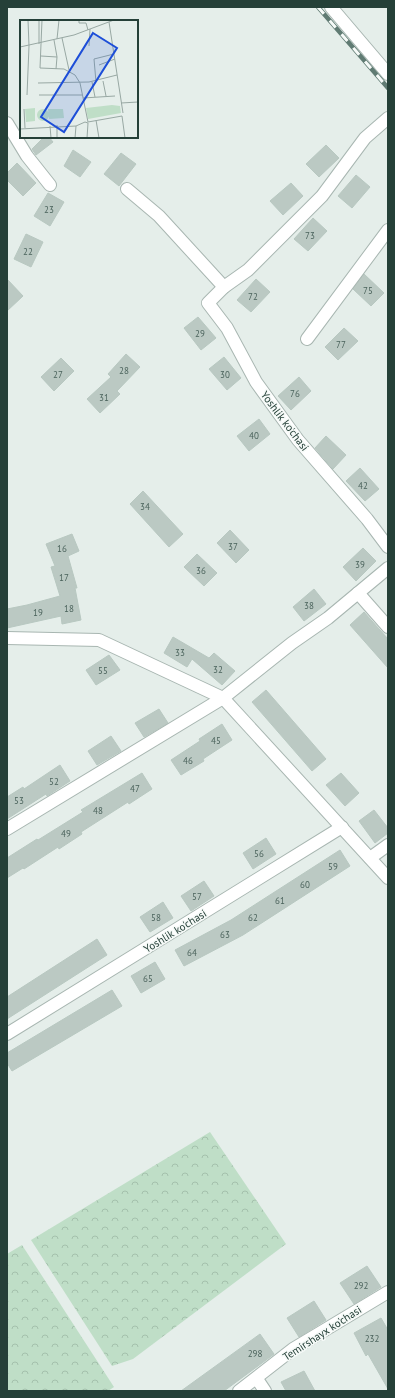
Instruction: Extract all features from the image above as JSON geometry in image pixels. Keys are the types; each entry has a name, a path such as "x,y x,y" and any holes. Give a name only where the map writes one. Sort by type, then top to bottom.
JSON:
{"street":[{"path":"331,7 388,74"},
{"name":"Yoshlik ko'chasi","path":"388,118 365,138 322,196 248,270 224,287 208,303 227,328 256,382 298,440 388,547"},
{"path":"7,123 27,156 50,185"},
{"path":"127,189 159,216 224,287"},
{"path":"307,339 388,230"},
{"path":"7,829 223,698 292,643 328,618 388,568"},
{"path":"358,593 388,627"},
{"path":"7,638 99,640 223,698 388,878"},
{"name":"Yoshlik ko'chasi","path":"7,1034 342,827"},
{"path":"370,858 388,844"},
{"name":"Temirshayx ko'chasi","path":"239,1391 293,1349 388,1292"},
{"path":"257,1378 265,1391"}],"green space":[{"path":"210,1132 286,1244 133,1359 112,1366 31,1240"},
{"path":"22,1245 114,1387 108,1391 7,1391 7,1254"}],"building":[{"path":"43,138 50,138 53,142 36,155 32,149"},
{"path":"326,145 339,158 319,177 306,164"},
{"path":"73,150 91,162 80,177 64,166"},
{"path":"121,153 136,164 119,186 104,174"},
{"path":"17,163 36,183 23,196 7,180 7,173"},
{"path":"356,175 370,187 352,208 338,196"},
{"path":"291,183 303,196 283,215 270,201"},
{"path":"48,193 64,202 50,226 34,216"},
{"path":"313,218 327,231 308,251 294,239"},
{"path":"26,234 43,242 31,267 14,259"},
{"path":"364,274 384,293 371,306 353,289"},
{"path":"7,279 23,296 7,311"},
{"path":"256,279 270,292 251,312 237,300"},
{"path":"198,317 216,338 201,350 184,328"},
{"path":"344,328 358,341 338,360 325,347"},
{"path":"126,354 140,367 117,391 120,394 100,413 87,399 111,377 108,374"},
{"path":"224,357 241,378 227,390 209,369"},
{"path":"61,358 74,371 54,391 41,377"},
{"path":"299,377 311,391 291,410 278,396"},
{"path":"259,419 270,434 249,451 237,436"},
{"path":"326,436 346,455 333,469 315,448"},
{"path":"360,468 379,489 365,501 346,481"},
{"path":"143,491 183,534 169,547 130,504"},
{"path":"230,530 249,550 236,563 217,543"},
{"path":"72,534 79,551 68,556 77,588 75,588 81,620 62,624 61,616 7,628 7,609 60,596 51,567 55,566 46,544"},
{"path":"363,548 376,561 356,581 343,567"},
{"path":"197,554 217,573 204,586 184,567"},
{"path":"314,589 326,604 304,621 293,607"},
{"path":"364,612 388,639 388,668 350,625"},
{"path":"173,637 209,658 214,653 235,671 222,685 192,659 187,667 164,653"},
{"path":"109,655 120,670 96,685 86,670"},
{"path":"266,690 326,759 312,771 252,702"},
{"path":"159,709 168,723 144,737 135,723"},
{"path":"222,724 232,740 203,759 204,761 181,775 171,760 200,741 199,739"},
{"path":"111,736 121,751 97,765 88,751"},
{"path":"60,765 70,781 47,796 46,794 7,819 7,797 23,787 24,789"},
{"path":"142,773 152,789 129,804 128,802 81,832 82,834 59,849 58,847 7,878 7,858 83,812 81,810"},
{"path":"341,773 359,793 345,806 326,785"},
{"path":"374,810 388,828 388,833 375,843 359,821"},
{"path":"266,838 276,854 253,869 243,853"},
{"path":"340,850 350,866 243,935 184,966 175,950 231,920"},
{"path":"204,881 214,896 191,911 181,896"},
{"path":"163,902 173,918 150,932 140,917"},
{"path":"97,939 107,955 7,1019 7,997"},
{"path":"155,962 165,979 141,993 131,976"},
{"path":"112,990 122,1006 12,1071 7,1063 7,1053"},
{"path":"367,1266 381,1287 354,1304 340,1283"},
{"path":"314,1301 326,1320 299,1337 287,1318"},
{"path":"381,1318 388,1330 388,1389 368,1354 366,1356 354,1333"},
{"path":"260,1334 274,1354 224,1391 181,1391"},
{"path":"304,1371 315,1391 286,1391 281,1382"}],"railway":[{"path":"318,7 388,88"}]}
